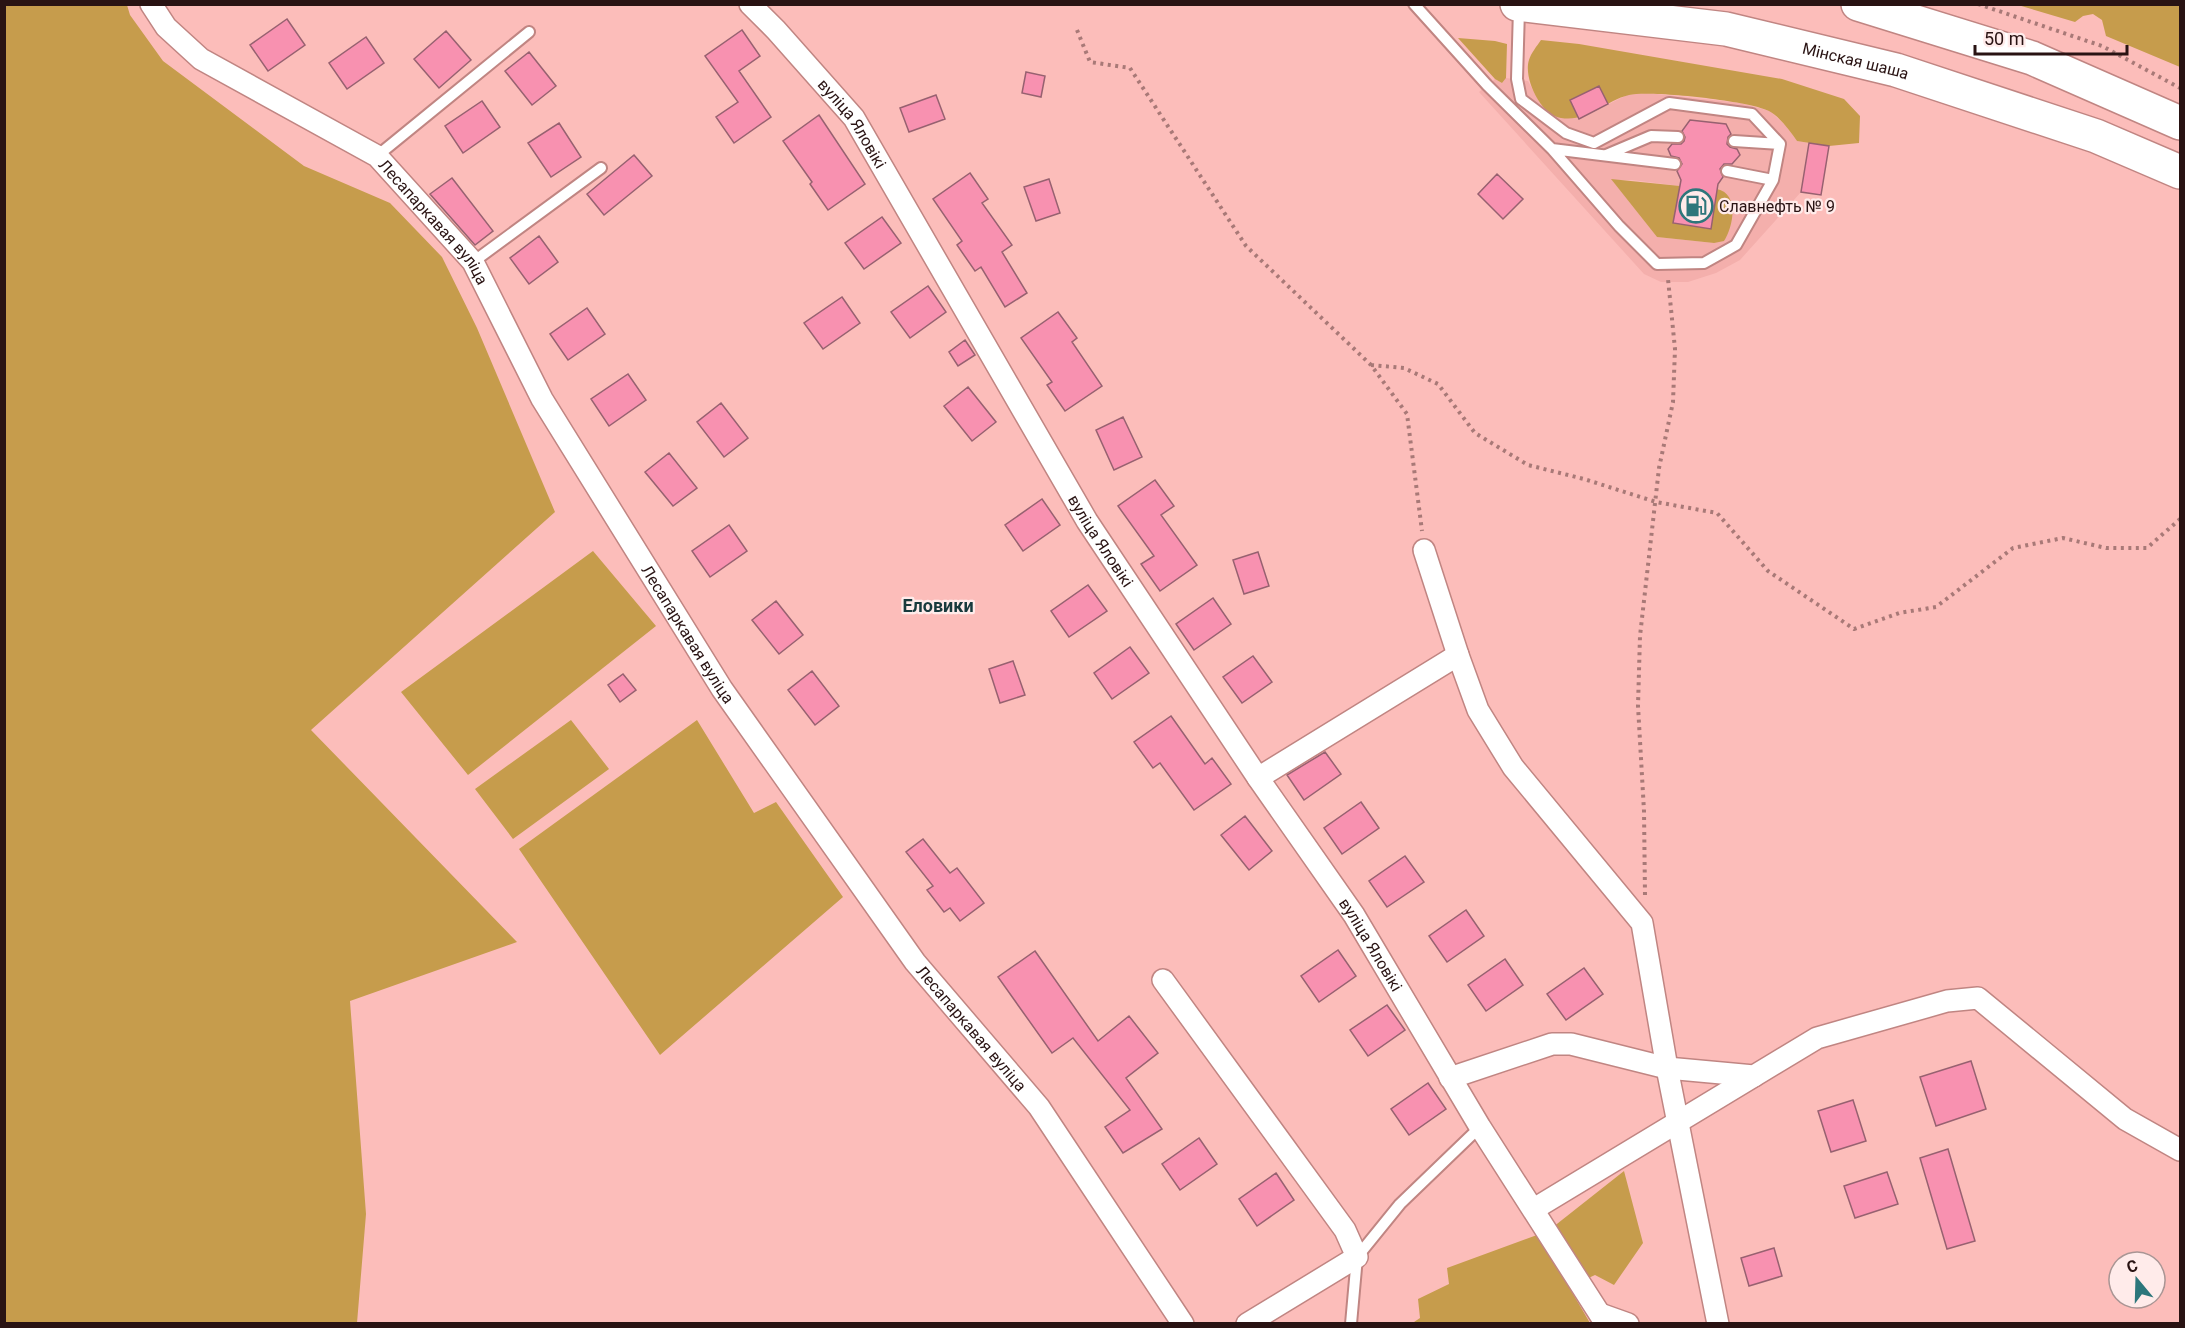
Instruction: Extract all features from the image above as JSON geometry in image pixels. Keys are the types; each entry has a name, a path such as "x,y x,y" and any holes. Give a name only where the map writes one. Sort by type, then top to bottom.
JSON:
{"main road":[{"path":"1858,4 2032,58 2181,123"},
{"name":"Мінская шаша","path":"1519,5 1726,29 1896,70 2096,135 2181,172"}],"street":[{"name":"Лесапаркавая вуліца","path":"151,4 166,27 201,59 377,156 472,262 542,399 722,689 915,962 1039,1107 1183,1323"},
{"name":"вуліца Яловікі","path":"750,4 854,118 1086,520 1258,778 1354,915 1480,1127 1603,1319"},
{"path":"768,4 776,30"},
{"path":"1424,550 1478,710 1513,767 1642,922 1667,1068 1718,1323"},
{"path":"1258,778 1458,655"},
{"path":"1163,980 1345,1230 1357,1257 1247,1323"},
{"path":"1534,1209 1817,1038 1947,1001 1978,998 2125,1119 2181,1150"},
{"path":"1450,1078 1552,1044 1571,1044 1667,1068 1754,1076"},
{"path":"1603,1319 1628,1323"}],"lane":[{"path":"1414,4 1487,85 1552,149 1619,226 1657,264 1704,263 1736,244 1773,180 1780,144"},
{"path":"1519,5 1517,79 1521,99 1566,133 1594,143 1670,103 1752,114 1780,144"},
{"path":"377,156 529,32"},
{"path":"1606,156 1652,136 1678,137"},
{"path":"1734,141 1780,144"},
{"path":"1552,149 1675,164"},
{"path":"472,262 601,168"},
{"path":"1727,171 1773,180"},
{"path":"1351,1323 1357,1257 1400,1204 1480,1127"}],"path":[{"path":"1977,4 2102,46 2181,88"},
{"path":"1077,30 1090,62 1130,68 1246,246 1371,365 1407,414 1424,550"},
{"path":"1642,922 1646,886 1638,706 1640,636 1659,468 1673,402 1675,349 1668,281 1670,264"},
{"path":"1371,365 1404,368 1438,384 1475,433 1528,465 1584,478 1656,502 1716,513 1768,571 1854,629 1899,613 1936,606 2013,548 2063,537 2106,548 2147,548 2181,519"}],"shaded area":[{"path":"5,4 127,5 130,15 163,61 304,166 390,203 442,257 477,328 555,512 311,730 517,942 350,1001 366,1214 357,1323 5,1323"},
{"path":"2018,5 2180,5 2180,67 2106,36 2102,20 2093,14 2083,16 2075,22"},
{"path":"1458,38 1507,44 1506,78 1502,83 1495,79"},
{"path":"1541,40 1579,44 1782,79 1844,99 1860,116 1859,143 1829,146 1797,141 1781,120 1769,111 1722,100 1678,95 1629,95 1580,117 1554,116 1547,111 1535,95 1529,76 1529,60"},
{"path":"1506,78 1528,81 1541,105 1579,119 1627,95 1647,93 1740,103 1770,111 1787,127 1797,141 1809,143 1801,192 1740,260 1716,273 1688,282 1661,282 1644,274 1479,92 1495,79 1502,83","holes":["1690,120 1726,124 1739,155 1718,184 1717,189 1723,191 1714,243 1657,237 1612,180 1680,186 1681,180 1668,150"]},
{"path":"1611,179 1680,186 1674,223 1711,229 1717,189 1724,192 1732,204 1732,220 1724,241 1714,243 1657,237"},
{"path":"593,551 656,626 468,775 401,692"},
{"path":"571,720 609,769 513,839 475,789"},
{"path":"697,720 754,813 776,802 843,897 660,1055 519,849"},
{"path":"1624,1171 1643,1243 1614,1285 1595,1275 1569,1287 1590,1323 1411,1324 1420,1318 1418,1299 1449,1284 1447,1268 1548,1231"}],"building":[{"path":"287,19 305,45 268,71 250,45"},
{"path":"742,30 760,56 739,71 771,117 734,143 716,117 738,102 705,56"},
{"path":"446,31 471,60 439,88 414,59"},
{"path":"366,37 384,63 347,89 329,63"},
{"path":"529,52 556,86 532,105 505,71"},
{"path":"1026,72 1045,76 1041,97 1022,93"},
{"path":"1599,86 1608,104 1579,119 1570,100"},
{"path":"936,95 945,119 909,132 900,108"},
{"path":"482,101 500,127 463,153 445,126"},
{"path":"819,115 865,184 828,210 810,184 812,182 783,141"},
{"path":"1690,120 1726,124 1731,134 1727,144 1737,149 1740,155 1732,164 1724,164 1720,169 1723,177 1718,184 1711,229 1673,223 1681,180 1677,171 1682,164 1679,158 1671,156 1668,149 1672,144 1681,144 1684,141 1682,131"},
{"path":"559,123 581,157 551,177 528,143"},
{"path":"1809,143 1829,146 1821,195 1801,192"},
{"path":"634,155 652,176 604,215 587,194"},
{"path":"970,173 988,199 982,203 1012,245 1002,252 1027,293 1005,307 981,267 975,271 957,245 962,241 933,199"},
{"path":"1497,174 1523,199 1503,219 1478,194"},
{"path":"452,178 493,231 475,245 430,194"},
{"path":"1049,179 1060,213 1036,221 1024,187"},
{"path":"882,217 901,243 864,269 845,243"},
{"path":"539,236 558,262 529,284 510,258"},
{"path":"928,286 946,312 910,338 891,312"},
{"path":"842,297 860,323 823,349 804,323"},
{"path":"587,308 605,334 568,360 550,334"},
{"path":"1058,312 1077,338 1072,342 1102,386 1065,411 1047,385 1052,382 1021,338"},
{"path":"965,340 975,355 958,366 949,352"},
{"path":"628,374 646,400 609,426 591,399"},
{"path":"968,387 996,422 972,441 944,406"},
{"path":"721,403 748,438 724,457 697,422"},
{"path":"1123,417 1142,457 1114,470 1096,430"},
{"path":"669,453 697,488 673,506 645,472"},
{"path":"1155,480 1174,506 1161,515 1197,565 1160,591 1141,564 1154,556 1118,506"},
{"path":"1042,499 1060,525 1023,551 1005,525"},
{"path":"729,525 747,551 710,577 692,551"},
{"path":"1258,552 1269,586 1244,594 1233,560"},
{"path":"1088,585 1107,611 1069,637 1051,611"},
{"path":"1213,598 1231,624 1194,650 1176,624"},
{"path":"776,601 803,635 779,654 752,620"},
{"path":"1130,647 1149,673 1112,699 1094,673"},
{"path":"1253,656 1272,682 1242,703 1223,677"},
{"path":"1013,661 1025,695 1000,703 989,669"},
{"path":"812,671 839,706 815,725 788,690"},
{"path":"623,674 636,690 620,702 608,685"},
{"path":"1171,716 1205,764 1212,758 1231,784 1194,810 1160,763 1153,768 1134,742"},
{"path":"1325,752 1341,774 1304,800 1287,775"},
{"path":"1361,802 1379,828 1342,854 1324,828"},
{"path":"1245,816 1272,851 1249,870 1221,835"},
{"path":"923,839 950,873 957,868 984,903 960,921 950,908 944,912 927,890 933,886 906,852"},
{"path":"1405,856 1424,882 1387,907 1369,881"},
{"path":"1466,910 1484,936 1447,962 1429,936"},
{"path":"1338,950 1356,976 1319,1002 1301,976"},
{"path":"1035,951 1098,1041 1129,1016 1158,1053 1126,1078 1162,1129 1123,1153 1105,1127 1130,1110 1073,1038 1052,1053 998,977"},
{"path":"1505,959 1523,985 1486,1011 1468,985"},
{"path":"1584,968 1603,994 1566,1020 1547,994"},
{"path":"1387,1005 1405,1030 1368,1056 1350,1030"},
{"path":"1971,1061 1986,1109 1936,1126 1920,1077"},
{"path":"1428,1083 1446,1109 1409,1135 1391,1109"},
{"path":"1853,1100 1866,1141 1831,1152 1818,1111"},
{"path":"1199,1138 1217,1164 1180,1190 1162,1164"},
{"path":"1948,1149 1975,1241 1947,1249 1920,1158"},
{"path":"1887,1172 1898,1204 1855,1218 1844,1186"},
{"path":"1276,1173 1294,1200 1257,1226 1239,1199"},
{"path":"1774,1248 1782,1276 1749,1286 1741,1258"}],"place":[{"name":"Славнефть № 9","path":"1696,206"}],"district":[{"name":"Еловики","path":"938,605"}]}
